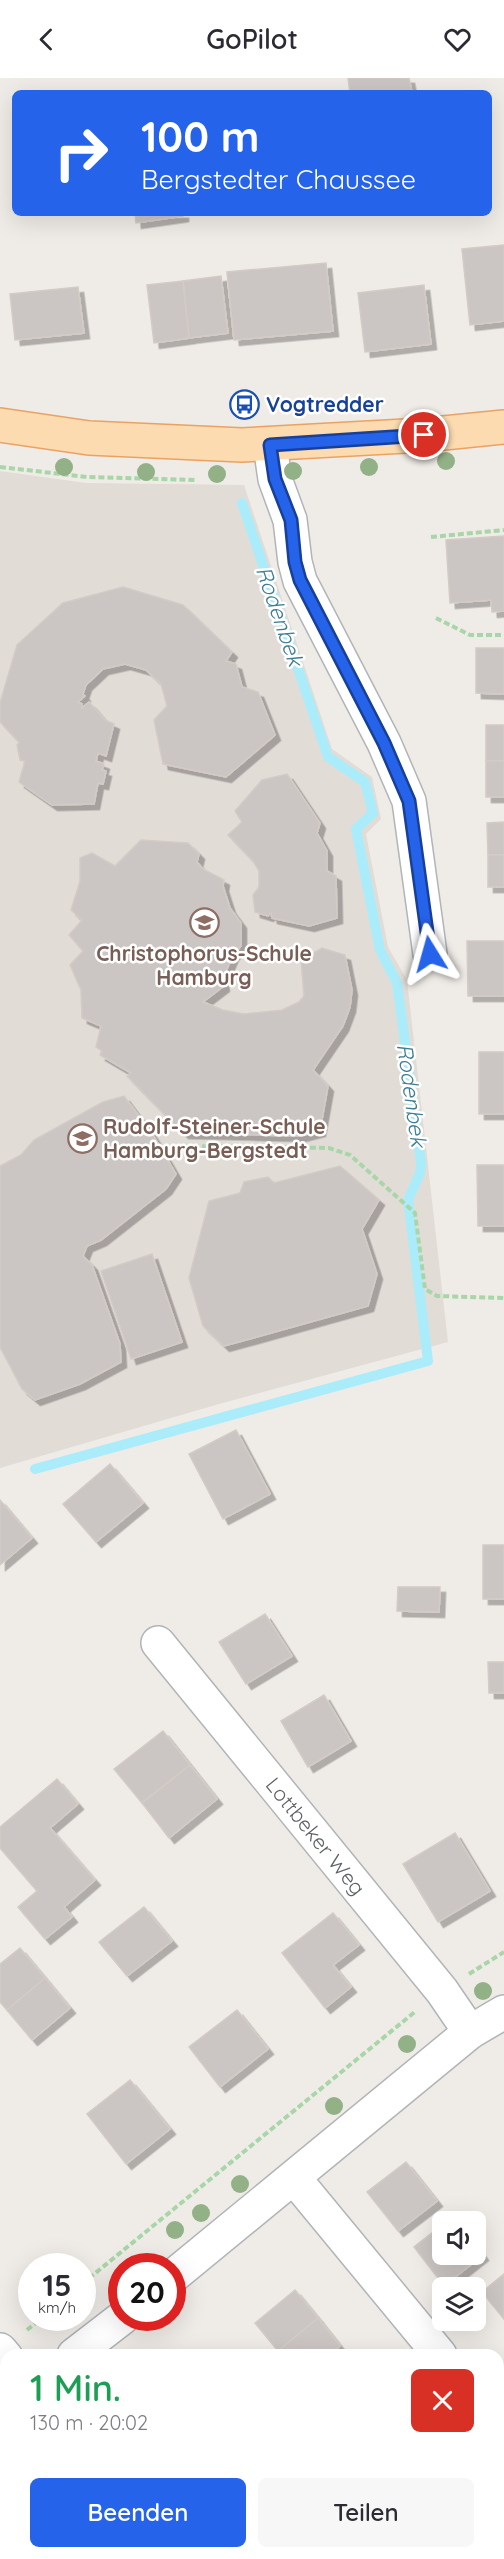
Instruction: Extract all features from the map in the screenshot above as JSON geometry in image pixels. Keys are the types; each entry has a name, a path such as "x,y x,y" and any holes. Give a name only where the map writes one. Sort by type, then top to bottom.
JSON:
{"main road":[{"path":"0,425 89,438 167,443 270,445 424,435 504,427"}],"street":[{"path":"270,445 275,479 291,520 295,562 300,580 384,743 409,801 430,954"},
{"name":"Lottbeker Weg","path":"158,1643 442,1991 470,2032"},
{"path":"186,2266 470,2032 504,2012"},
{"path":"294,2178 435,2349"},
{"path":"82,2349 108,2329"}],"path":[{"path":"431,537 504,530"},
{"path":"436,618 470,635 504,635"},
{"path":"184,1146 340,1150 350,1155 402,1204 415,1213 425,1289 437,1296 504,1298"},
{"path":"96,2273 442,1991 504,1952"}],"shaded area":[{"name":"Christophorus-Schule Hamburg","path":"0,471 86,483 244,485 332,749 372,777 381,819 366,834 388,947 407,980 448,1342 219,1404 0,1468"}],"building":[{"path":"348,78 409,78 411,90 350,90"},
{"path":"135,216 183,216 136,223"},
{"path":"504,245 504,321 470,325 462,249"},
{"path":"326,263 333,331 234,340 227,272"},
{"path":"221,276 228,333 189,338 183,281"},
{"path":"183,281 189,338 154,343 147,285"},
{"path":"424,285 431,344 365,352 358,293"},
{"path":"78,287 84,333 15,340 10,294"},
{"path":"504,536 504,611 492,612 491,600 450,603 446,540"},
{"path":"123,587 183,605 232,652 226,661 236,664 242,687 258,692 275,735 226,777 163,764 154,720 167,706 161,684 146,670 125,664 103,669 86,685 83,694 85,696 78,702 82,704 82,708 89,702 105,720 114,724 106,756 98,753 96,761 104,764 102,770 106,771 103,784 98,783 94,804 52,805 19,782 25,761 20,760 17,745 19,742 0,722 0,703 17,645 63,603"},
{"path":"476,648 504,648 504,694 476,693"},
{"path":"486,725 504,725 504,761 486,761"},
{"path":"486,761 504,761 504,797 486,797"},
{"path":"287,774 320,823 317,833 327,851 327,871 336,876 337,918 309,926 272,918 271,913 268,916 255,912 253,895 259,887 259,871 253,861 228,835 242,822 235,811 262,780"},
{"path":"504,822 504,855 488,855 487,823"},
{"path":"141,840 188,843 199,854 197,862 203,869 224,880 223,886 230,908 241,923 241,946 233,955 222,977 224,986 203,1002 223,1010 244,1014 282,1010 299,1002 304,996 301,960 322,948 345,955 352,990 350,1007 343,1026 313,1070 328,1086 320,1131 300,1136 183,1133 127,1076 131,1073 100,1055 102,1051 96,1047 101,1026 82,1018 81,990 70,965 83,951 69,935 82,920 71,910 80,881 80,858 92,853 115,866"},
{"path":"488,855 504,855 504,887 488,887"},
{"path":"467,941 504,941 504,996 468,996"},
{"path":"479,1052 504,1052 504,1114 479,1114"},
{"path":"124,1096 153,1135 176,1174 166,1189 101,1240 87,1246 83,1256 92,1265 120,1344 121,1362 80,1384 35,1400 22,1389 0,1347 0,1166 21,1155 34,1140 103,1102"},
{"path":"477,1165 504,1165 504,1226 478,1226"},
{"path":"340,1166 379,1200 362,1229 377,1274 368,1306 224,1346 203,1326 189,1278 209,1201 240,1193 244,1182 268,1177 274,1183"},
{"path":"152,1254 182,1342 131,1359 101,1271"},
{"path":"236,1430 270,1494 223,1519 189,1454"},
{"path":"110,1464 143,1503 96,1542 63,1504"},
{"path":"0,1500 32,1538 0,1565"},
{"path":"483,1545 504,1545 504,1599 483,1599"},
{"path":"398,1587 440,1587 439,1612 397,1611"},
{"path":"265,1614 292,1656 246,1684 219,1642"},
{"path":"488,1662 504,1662 504,1693 489,1693"},
{"path":"324,1695 351,1741 308,1767 281,1721"},
{"path":"163,1731 190,1765 142,1803 114,1769"},
{"path":"190,1765 217,1799 169,1838 142,1803"},
{"path":"57,1779 78,1804 50,1828 95,1880 64,1907 72,1917 45,1939 18,1907 37,1891 0,1848 0,1827"},
{"path":"455,1833 490,1891 438,1922 403,1864"},
{"path":"144,1907 172,1941 127,1976 99,1942"},
{"path":"333,1913 359,1945 333,1965 351,1987 325,2008 282,1953"},
{"path":"20,1948 45,1978 7,2010 0,2002 0,1964"},
{"path":"45,1978 70,2008 32,2040 7,2010"},
{"path":"237,2010 268,2049 220,2087 189,2047"},
{"path":"130,2080 170,2129 126,2164 87,2114"},
{"path":"406,2162 437,2201 398,2231 367,2192"},
{"path":"432,2233 432,2265 470,2265 455,2277 437,2277 414,2247"},
{"path":"504,2274 504,2319 486,2297 486,2289"},
{"path":"295,2290 318,2318 280,2349 276,2349 255,2323"},
{"path":"318,2318 340,2346 336,2349 280,2349"}],"waterway":[{"name":"Rodenbek","path":"35,1469 428,1361 408,1200 420,1173 421,1163 397,983 380,950 356,829 373,813 365,782 328,757 242,503"}],"place":[{"name":"Vogtredder","path":"245,404"},
{"name":"Christophorus-Schule Hamburg","path":"204,922"},
{"name":"Rudolf-Steiner-Schule Hamburg-Bergstedt","path":"82,1138"}],"route":[{"path":"424,435 270,445 275,479 291,520 295,562 300,580 384,743 409,801 430,954"}]}
